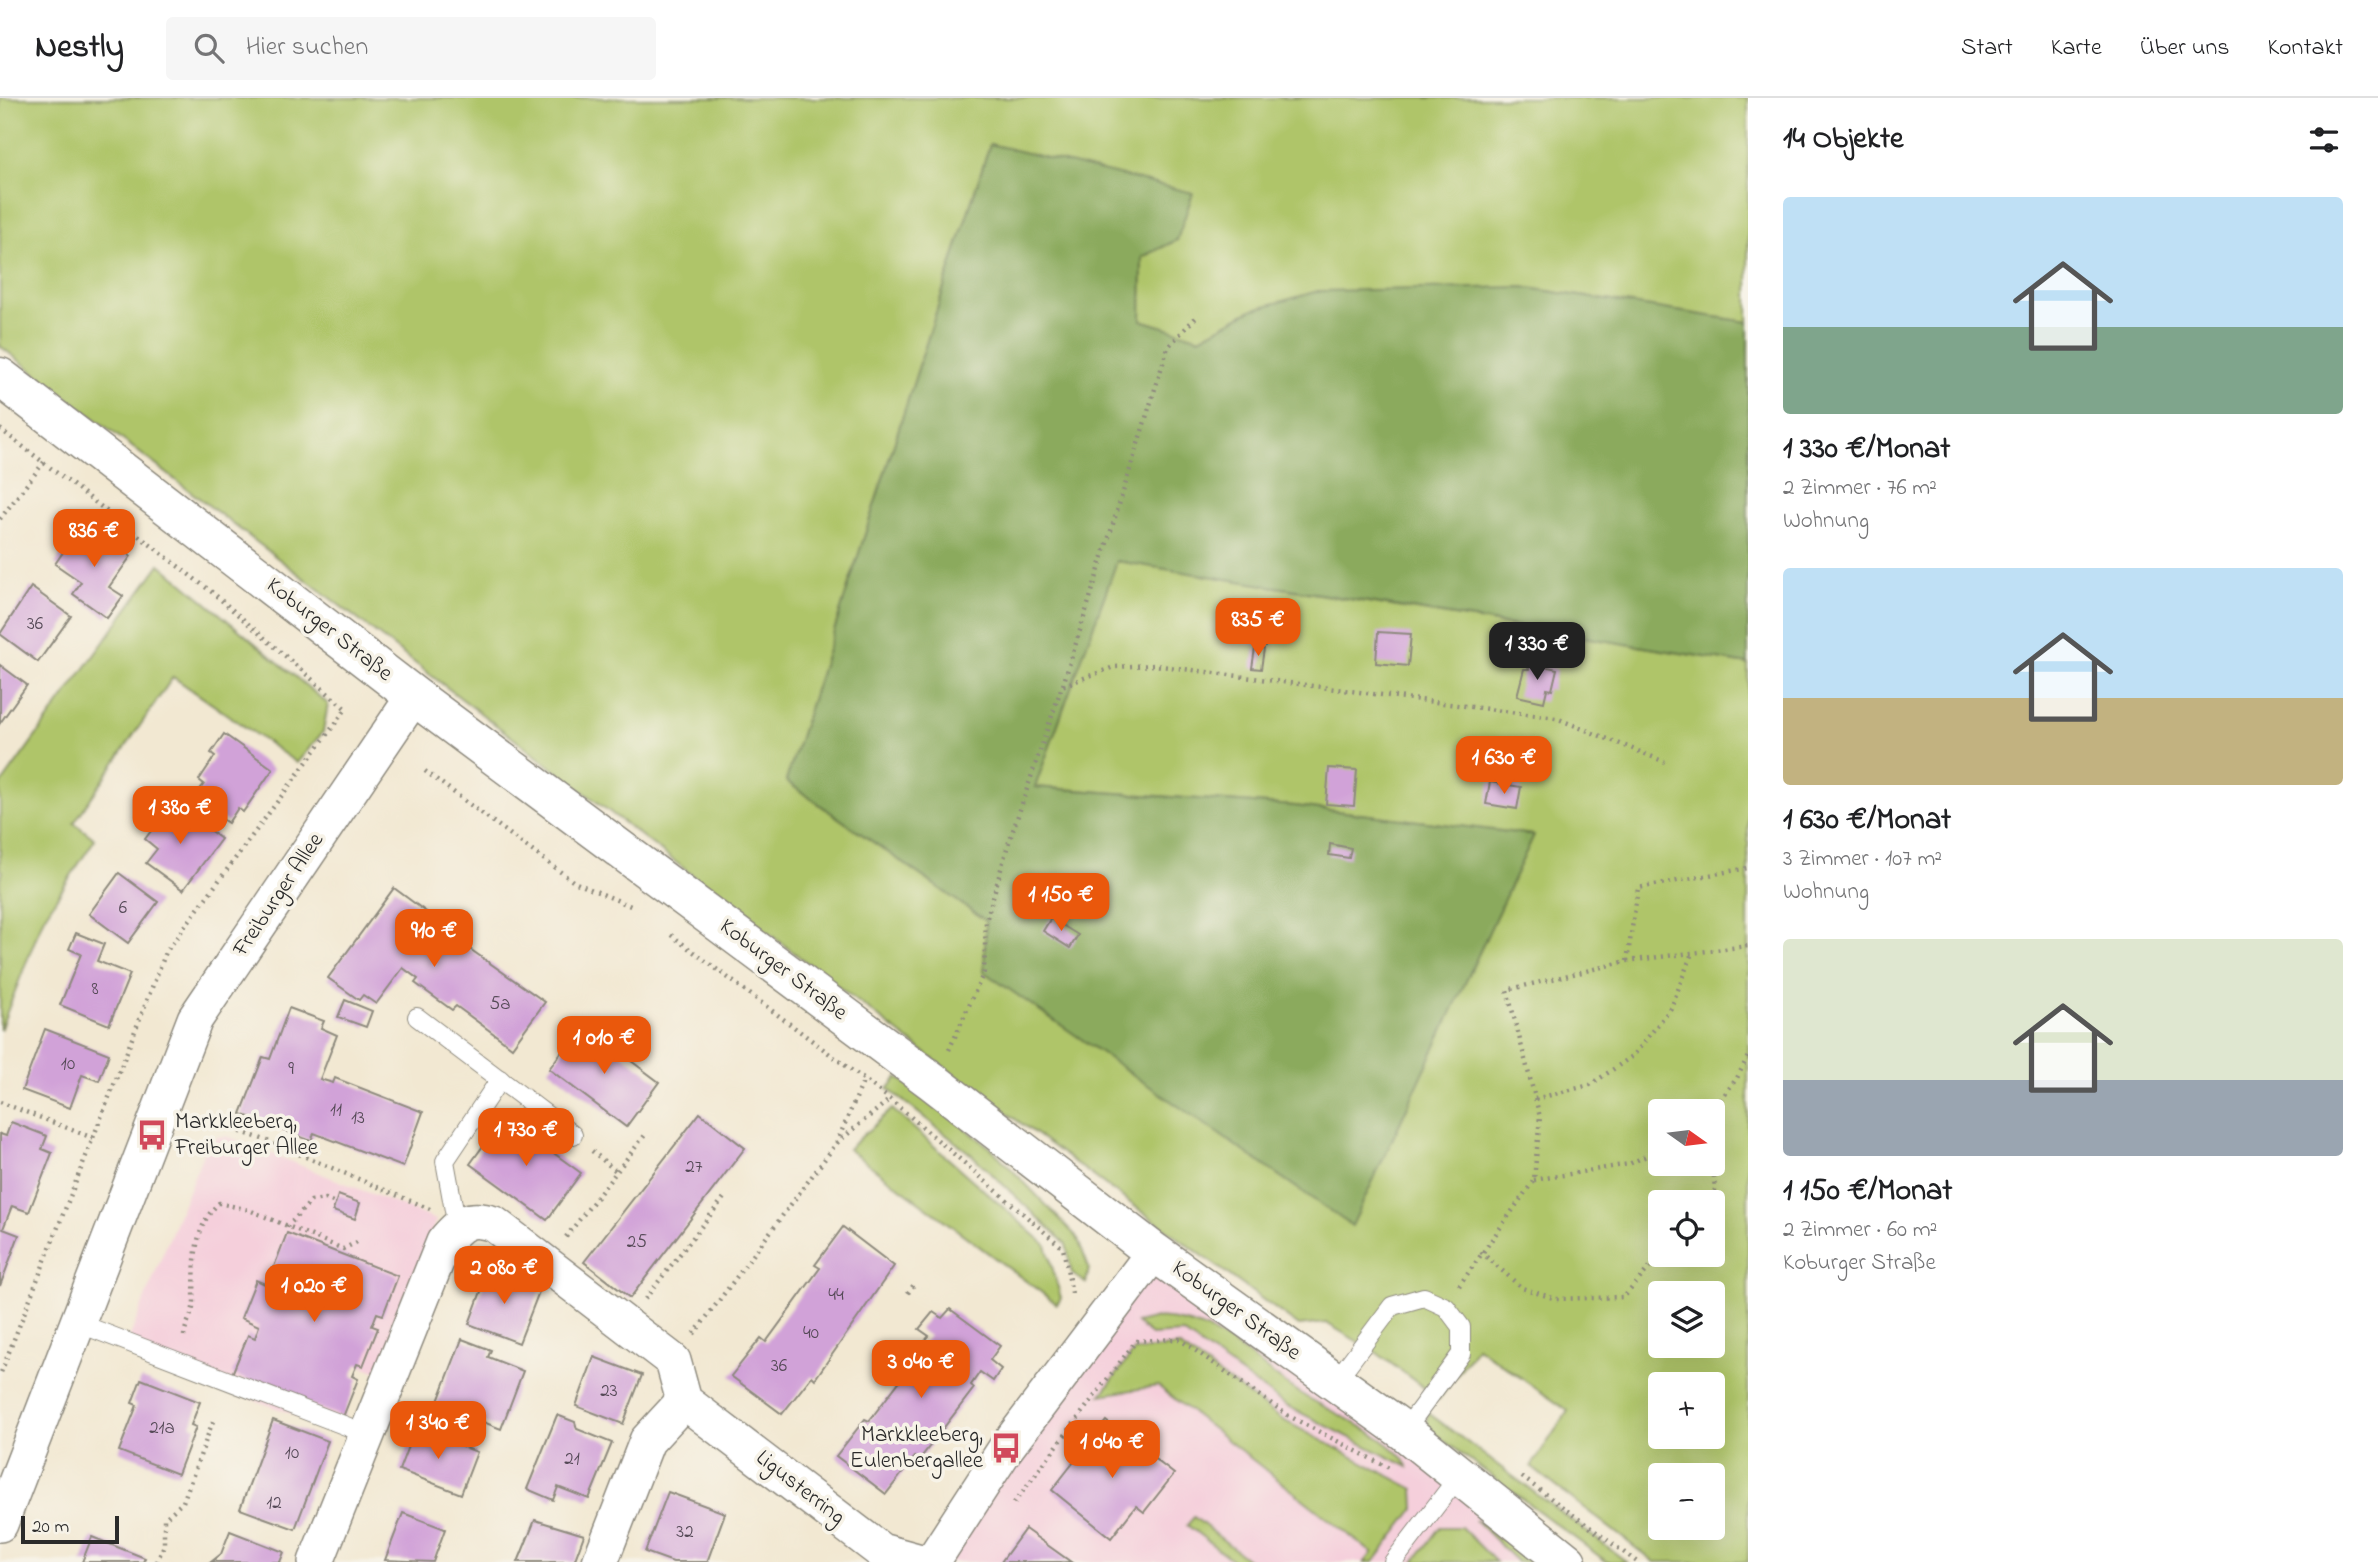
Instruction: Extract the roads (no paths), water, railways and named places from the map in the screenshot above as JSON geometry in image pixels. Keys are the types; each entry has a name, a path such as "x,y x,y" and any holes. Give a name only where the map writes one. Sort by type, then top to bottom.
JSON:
{"main road":[{"name":"Koburger Straße","path":"0,377 414,696 932,1081 1154,1252 1404,1431 1567,1562"}],"street":[{"name":"Freiburger Allee","path":"0,1524 195,1019 414,696"},
{"path":"316,1562 444,1241 457,1227 477,1219 494,1224 673,1361 684,1401 647,1441 600,1562"},
{"path":"932,1562 1006,1448 1154,1252"},
{"name":"Ligusterring","path":"684,1401 881,1551 921,1562"}],"lane":[{"path":"417,1017 573,1135"},
{"path":"457,1227 445,1161 500,1079"},
{"path":"1335,1382 1392,1306 1424,1297 1446,1307 1461,1327 1461,1354 1404,1431"},
{"path":"78,1323 366,1434"},
{"path":"1394,1562 1459,1476"}],"place":[{"name":"Markkleeberg, Freiburger Allee","path":"152,1135"},
{"name":"Markkleeberg, Eulenbergallee","path":"1006,1448"}]}
